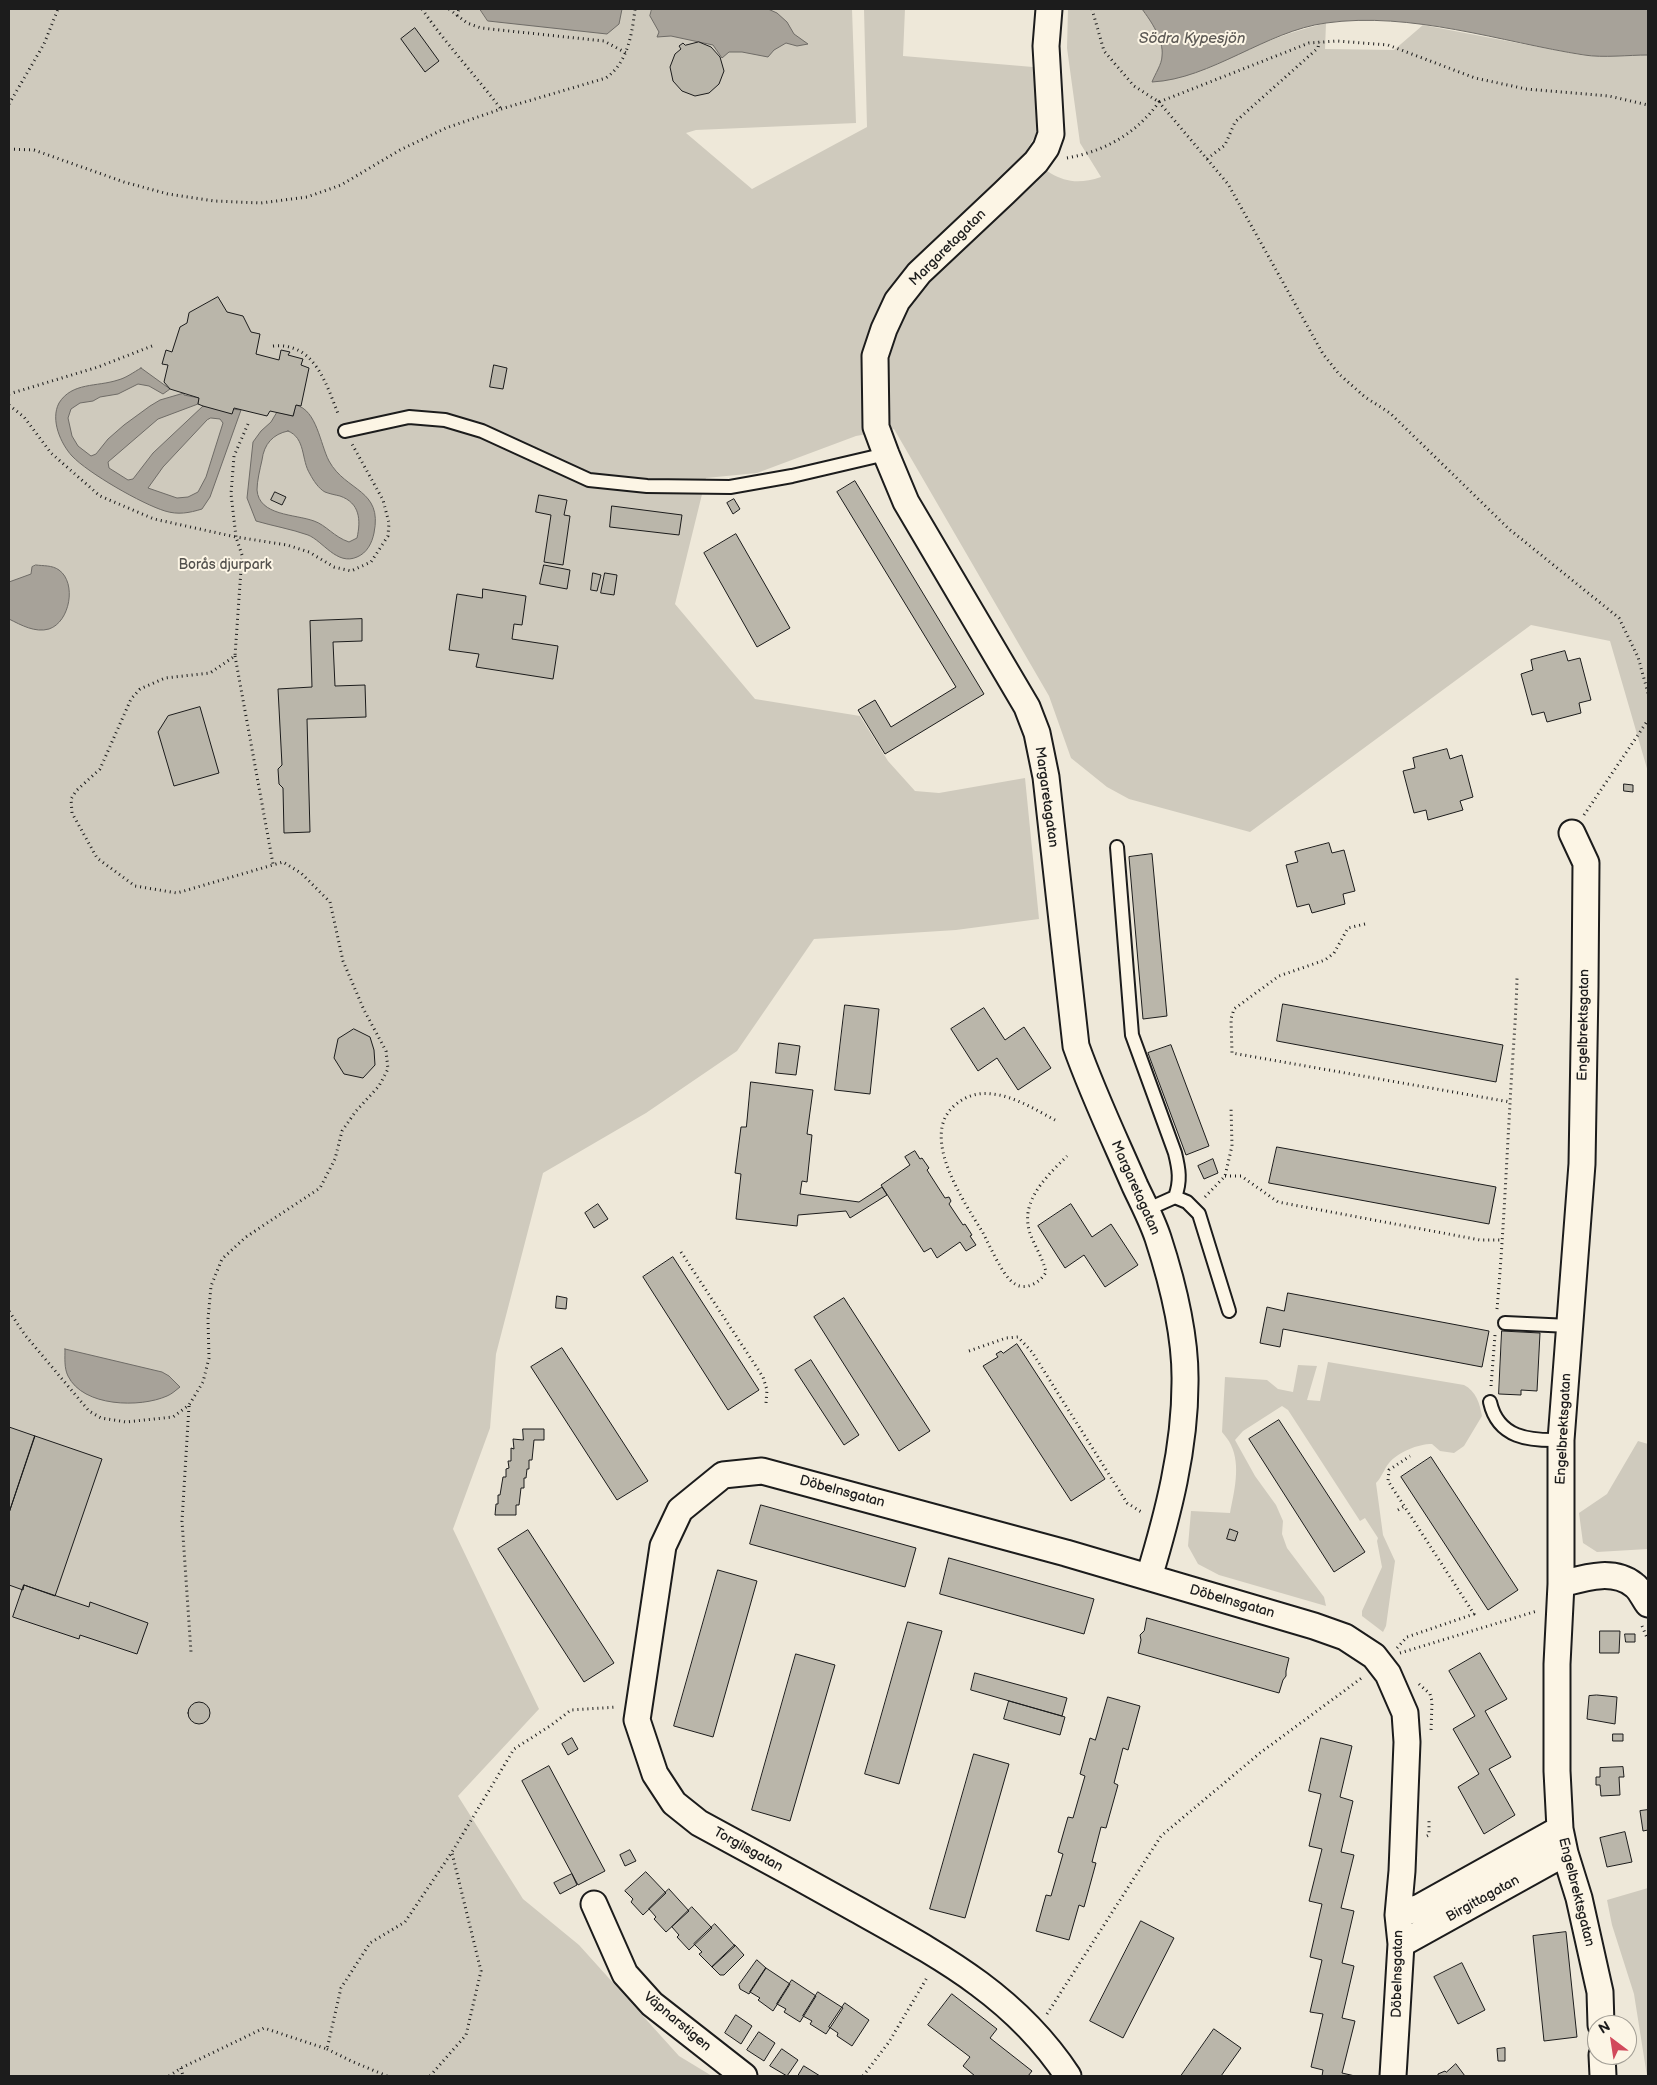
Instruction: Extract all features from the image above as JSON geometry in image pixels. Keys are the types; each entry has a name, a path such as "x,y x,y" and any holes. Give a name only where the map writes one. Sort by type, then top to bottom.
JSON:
{"street":[{"name":"Margaretagatan","path":"1049,9 1046,46 1051,134 1046,148 1036,162 919,273 898,301 884,329 875,356 876,427 906,502 1027,707 1037,733 1046,777 1076,1046 1090,1088 1158,1237 1173,1290 1185,1372 1183,1422 1180,1451 1149,1577"},
{"name":"Engelbrektsgatan","path":"1572,833 1586,863 1582,1164 1562,1440 1561,1584 1557,1664 1557,1771 1563,1841 1579,1898 1600,1992 1601,2015"},
{"name":"Döbelnsgatan","path":"680,1510 723,1475 762,1471 998,1534 1149,1577 1345,1637 1364,1648 1394,1653 1397,1691 1405,1713 1407,1742 1402,1871 1398,1915 1401,1944 1393,2076"},
{"name":"Torgilsgatan","path":"680,1510 663,1546 637,1720 655,1774 674,1803 699,1823 940,1956 1007,2004 1034,2033 1068,2076"},
{"path":"1561,1584 1593,1575 1615,1576 1634,1585 1645,1614"},
{"name":"Birgittagatan","path":"1398,1915 1563,1841"},
{"name":"Birgittagatan","path":"1401,1944 1563,1841"},
{"name":"Väpnarstigen","path":"594,1904 625,1974 652,2004 744,2076"}],"lane":[{"path":"345,431 409,417 445,420 482,430 589,480 647,486 730,487 792,476 886,454"},
{"path":"1117,846 1132,1035 1180,1172 1179,1188 1175,1197 1146,1210"},
{"path":"1175,1197 1187,1202 1199,1214 1229,1311"},
{"path":"1499,1322 1570,1326"},
{"path":"1490,1402 1492,1414 1499,1425 1508,1430 1530,1440 1562,1440"}],"path":[{"path":"9,104 44,44 58,9"},
{"path":"422,9 457,56 477,77 501,109"},
{"path":"449,9 467,23 481,28 604,41 626,53"},
{"path":"457,16 459,9"},
{"path":"9,148 34,150 106,176 168,194 214,201 261,203 307,197 341,185 400,150 446,128 501,109 606,78 617,70 626,53 635,9"},
{"path":"1092,9 1104,51 1134,86 1159,102 1228,184 1323,354 1339,374 1366,397 1390,413 1509,529 1620,618 1638,657 1648,693"},
{"path":"1036,162 1068,158 1099,150 1128,135 1149,116 1159,102 1309,43 1319,42 1337,41 1388,45 1483,80 1526,90 1609,96 1648,105"},
{"path":"1207,159 1225,145 1235,122 1318,48 1319,42"},
{"path":"9,406 24,417 51,453 100,496 154,519 236,537 287,545 309,552 334,567 351,571 370,562 388,536 389,523 383,500 345,431 320,372 305,352 287,345 273,346"},
{"path":"9,394 98,367 152,346"},
{"path":"248,424 234,456 231,494 236,537 242,555 234,656 273,864"},
{"path":"9,1311 25,1335 89,1411 101,1418 126,1422 173,1416 189,1405 203,1382 209,1358 208,1319 210,1286 222,1259 246,1237 320,1188 335,1159 342,1132 356,1111 379,1086 388,1069 386,1051 364,1010 343,961 330,902 301,873 283,862 177,893 135,886 97,858 72,813 71,800 76,791 100,769 131,699 140,690 164,678 210,673 234,656"},
{"path":"1572,833 1648,720"},
{"path":"1365,924 1348,928 1334,953 1325,960 1279,976 1234,1010 1231,1019 1232,1053 1510,1102"},
{"path":"1490,1402 1499,1322 1510,1102 1516,1028 1517,978"},
{"path":"1055,1120 1008,1097 992,1094 974,1094 960,1100 950,1110 943,1124 942,1145 956,1189 1000,1264 1014,1284 1023,1287 1033,1284 1043,1279 1046,1272 1041,1254 1028,1226 1027,1212 1030,1202 1049,1174 1067,1156"},
{"path":"1194,1208 1225,1176 1232,1146 1231,1107"},
{"path":"1225,1176 1241,1176 1278,1202 1480,1240 1503,1240"},
{"path":"681,1252 763,1377 767,1390 766,1403"},
{"path":"969,1352 1006,1338 1018,1337 1032,1352 1127,1503 1147,1514 1165,1515"},
{"path":"189,1405 182,1521 191,1652"},
{"path":"1034,2033 1161,1836 1260,1754 1394,1653 1407,1637 1474,1614 1388,1482 1389,1470 1410,1456"},
{"path":"1398,1510 1404,1506"},
{"path":"1394,1653 1526,1613 1540,1611"},
{"path":"1645,1614 1648,1640"},
{"path":"1417,1682 1430,1694 1432,1701 1431,1739"},
{"path":"327,2049 341,1988 370,1943 405,1922 452,1852 514,1749 571,1710 639,1706"},
{"path":"1421,1840 1429,1834 1429,1816"},
{"path":"430,2076 466,2035 481,1971 452,1852"},
{"path":"863,2076 889,2042 940,1956"},
{"path":"169,2076 181,2068 264,2028 327,2049 387,2076"},
{"path":"181,2068 184,2076"}],"green space":[{"name":"Borås djurpark","path":"9,9 852,9 856,123 696,130 686,133 752,189 867,127 864,9 905,9 903,56 1033,67 1039,113 1036,134 1024,155 1060,178 1078,181 1101,177 1080,143 1067,48 1068,9 1142,9 1156,31 1162,50 1161,62 1152,82 1191,74 1271,40 1326,23 1325,49 1394,50 1423,25 1586,56 1648,55 1648,772 1610,641 1531,625 1250,832 1129,799 1107,787 1071,758 1049,696 894,429 856,436 757,473 706,478 675,604 755,699 860,716 888,761 915,791 939,793 1025,778 1039,919 956,930 814,939 737,1051 646,1113 543,1173 496,1354 490,1428 453,1529 539,1709 458,1796 523,1899 579,1945 679,2056 712,2076 9,2076"},
{"path":"1328,1362 1464,1385 1474,1394 1479,1402 1481,1411 1482,1416 1464,1446 1454,1453 1440,1451 1432,1444 1409,1449 1389,1463 1376,1483 1383,1535 1395,1561 1386,1626 1383,1632 1362,1616 1362,1611 1382,1567 1378,1538 1365,1518 1360,1521 1288,1410 1282,1406 1243,1431 1235,1440 1255,1476 1276,1505 1283,1521 1282,1534 1287,1548 1324,1597 1326,1606 1219,1575 1198,1564 1188,1546 1191,1511 1230,1513 1235,1488 1236,1462 1231,1445 1222,1432 1225,1377 1267,1380 1278,1389 1293,1392 1298,1365 1317,1366 1307,1400 1320,1401"},
{"path":"1638,1441 1648,1444 1648,1549 1597,1552 1583,1543 1579,1513 1607,1494"},
{"path":"1648,1888 1647,2076 1634,1994 1612,1925 1607,1900"}],"water":[{"path":"480,9 622,9 619,24 607,34 488,21"},
{"path":"652,9 768,9 777,13 787,22 794,34 808,44 797,46 786,43 774,50 768,57 742,52 729,52 722,58 713,45 671,36 657,37 659,32 650,16"},
{"name":"Södra Kypesjön","path":"1142,9 1648,9 1648,55 1592,56 1423,24 1358,20 1326,23 1304,28 1260,44 1196,73 1152,82 1161,62 1162,50 1156,31"},
{"path":"141,368 170,389 163,394 149,386 138,384 118,394 80,403 71,409 68,418 72,436 78,446 91,456 96,454 108,439 124,425 160,400 184,393 184,395 199,398 198,404 158,419 108,462 109,468 128,480 133,479 153,453 203,406 241,410 210,497 202,509 174,513 143,502 90,471 72,456 61,438 56,424 56,417 59,403 64,396 78,388 121,379","holes":["211,418 220,419 223,423 206,477 198,492 188,497 177,498 148,488 163,467 207,420"]},
{"path":"296,405 309,413 317,428 329,461 344,479 368,499 373,508 375,519 373,537 366,550 357,557 350,559 337,556 308,535 256,521 247,498 253,442 271,422 277,412 293,416","holes":["288,431 294,434 300,444 307,468 318,487 325,492 340,496 352,503 359,519 357,538 349,542 314,521 279,513 264,505 259,499 257,490 258,479 263,454 267,445 274,437 283,432"]},
{"path":"36,565 56,568 65,576 68,584 69,602 62,619 56,625 44,630 28,628 9,619 9,582 31,574 32,567"},
{"path":"65,1349 162,1372 180,1387 167,1396 156,1400 128,1403 99,1399 86,1394 75,1386 68,1376 65,1366"}],"building":[{"path":"415,28 439,61 425,72 401,39"},
{"path":"699,42 711,47 720,57 724,71 719,84 709,93 695,96 682,91 673,81 670,67 675,54 681,49 679,46 683,43 685,45"},
{"path":"218,297 227,312 243,316 251,332 260,334 256,354 279,360 281,350 290,352 288,355 303,359 301,365 309,368 301,406 296,405 293,416 270,411 267,416 234,408 232,414 198,404 199,398 170,389 164,382 168,365 162,364 166,350 172,352 180,327 187,323 189,313"},
{"path":"494,365 507,368 503,389 490,387"},
{"path":"855,481 984,694 885,754 858,710 875,700 891,727 956,687 837,492"},
{"path":"275,492 286,497 282,505 271,500"},
{"path":"539,495 567,500 564,515 570,516 563,565 544,562 551,515 536,512"},
{"path":"734,499 740,509 733,514 727,503"},
{"path":"612,506 682,515 679,535 610,527"},
{"path":"736,534 790,628 757,647 704,553"},
{"path":"544,565 570,570 567,589 540,584"},
{"path":"593,573 601,575 597,591 591,590"},
{"path":"605,573 617,575 614,595 601,593"},
{"path":"483,589 526,596 522,625 514,624 512,639 558,646 553,679 476,667 479,654 449,650 457,594 482,598"},
{"path":"362,619 362,641 333,642 335,686 365,685 366,717 307,719 310,832 284,833 283,788 279,784 278,769 282,765 278,689 312,687 310,621"},
{"path":"1565,651 1568,661 1580,658 1591,700 1579,703 1581,713 1547,722 1544,712 1532,715 1521,674 1533,670 1531,660"},
{"path":"200,707 219,773 174,786 158,732 168,716"},
{"path":"1447,749 1450,759 1462,755 1473,797 1460,801 1463,810 1428,820 1426,810 1414,813 1403,771 1415,768 1413,758"},
{"path":"1624,784 1633,785 1633,792 1624,791"},
{"path":"1329,843 1332,853 1344,850 1355,891 1343,894 1345,904 1312,913 1309,904 1297,907 1286,865 1298,862 1295,852"},
{"path":"1152,854 1167,1016 1143,1019 1129,857"},
{"path":"1283,1004 1503,1045 1496,1082 1277,1041"},
{"path":"845,1005 879,1009 870,1094 835,1090"},
{"path":"984,1008 1005,1040 1024,1027 1051,1068 1018,1090 997,1058 978,1071 951,1029"},
{"path":"354,1029 370,1037 374,1050 375,1065 363,1078 344,1074 334,1058 338,1039"},
{"path":"779,1043 800,1046 796,1075 776,1073"},
{"path":"1171,1045 1209,1146 1186,1155 1148,1053"},
{"path":"751,1082 813,1090 807,1134 812,1135 807,1182 802,1181 800,1194 859,1202 882,1187 887,1195 850,1218 846,1211 798,1215 797,1226 736,1219 741,1174 735,1173 741,1127 746,1127"},
{"path":"1277,1147 1496,1187 1489,1224 1269,1183"},
{"path":"915,1151 929,1168 927,1170 945,1198 949,1197 951,1201 949,1204 972,1235 970,1236 976,1245 966,1251 960,1242 937,1258 931,1248 924,1252 881,1185 910,1165 905,1157"},
{"path":"1213,1159 1218,1173 1204,1179 1198,1166"},
{"path":"598,1204 608,1219 594,1228 585,1213"},
{"path":"1071,1204 1092,1237 1111,1224 1138,1265 1105,1287 1084,1255 1065,1268 1038,1226"},
{"path":"673,1257 759,1390 728,1410 643,1277"},
{"path":"1288,1293 1489,1331 1482,1367 1283,1329 1280,1347 1260,1343 1267,1307 1284,1311"},
{"path":"557,1296 567,1298 566,1309 556,1308"},
{"path":"844,1298 930,1431 899,1451 814,1317"},
{"path":"1502,1331 1540,1333 1537,1391 1521,1390 1521,1395 1499,1394"},
{"path":"1017,1344 1105,1479 1071,1501 983,1366 998,1357 996,1354 1001,1351 1003,1353"},
{"path":"562,1348 648,1481 617,1500 531,1367"},
{"path":"811,1360 859,1435 844,1445 795,1370"},
{"path":"1279,1420 1365,1552 1334,1572 1249,1439"},
{"path":"9,1427 35,1436 9,1513"},
{"path":"523,1429 544,1429 544,1440 534,1440 532,1460 529,1460 529,1469 527,1469 526,1478 524,1478 524,1488 521,1488 519,1505 516,1505 516,1515 495,1515 503,1477 506,1477 506,1469 509,1468 508,1461 511,1461 511,1448 514,1449 513,1439 523,1440"},
{"path":"35,1436 102,1459 55,1596 24,1585 23,1590 9,1585 9,1513"},
{"path":"1431,1457 1518,1590 1488,1610 1401,1477"},
{"path":"761,1505 916,1548 905,1587 750,1544"},
{"path":"1230,1529 1238,1532 1235,1541 1227,1539"},
{"path":"528,1530 614,1663 584,1682 498,1549"},
{"path":"949,1558 1094,1599 1084,1634 940,1594"},
{"path":"718,1570 757,1581 713,1737 674,1726"},
{"path":"24,1585 89,1607 90,1602 148,1623 137,1654 80,1635 79,1639 13,1617"},
{"path":"1147,1618 1289,1658 1286,1676 1279,1693 1138,1653 1141,1640 1140,1635 1144,1631"},
{"path":"908,1622 942,1631 899,1784 865,1774"},
{"path":"1600,1631 1620,1631 1619,1653 1600,1653"},
{"path":"1625,1634 1635,1634 1635,1642 1626,1642"},
{"path":"1480,1653 1507,1699 1485,1711 1511,1757 1489,1769 1515,1815 1484,1834 1458,1787 1479,1774 1453,1729 1475,1716 1449,1671"},
{"path":"796,1654 835,1665 790,1821 752,1810"},
{"path":"975,1673 1067,1698 1062,1716 971,1690"},
{"path":"1589,1696 1617,1697 1615,1724 1587,1719"},
{"path":"1108,1697 1140,1706 1128,1750 1123,1748 1114,1783 1118,1785 1106,1828 1101,1827 1092,1862 1096,1863 1084,1907 1079,1905 1069,1940 1036,1931 1046,1895 1051,1896 1063,1854 1058,1852 1068,1817 1073,1818 1085,1776 1080,1774 1090,1738 1095,1740"},
{"path":"1009,1701 1065,1717 1060,1735 1004,1719"},
{"path":"195,1702 203,1702 210,1709 210,1717 203,1724 195,1724 188,1717 188,1709"},
{"path":"1613,1734 1623,1734 1623,1741 1613,1741"},
{"path":"572,1738 578,1749 568,1755 562,1744"},
{"path":"1321,1738 1352,1746 1340,1797 1353,1801 1341,1852 1354,1855 1341,1908 1354,1911 1342,1963 1354,1966 1342,2018 1355,2021 1342,2073 1355,2076 1322,2076 1323,2070 1311,2067 1323,2014 1310,2012 1322,1960 1310,1957 1322,1904 1309,1901 1322,1849 1309,1846 1321,1794 1309,1791"},
{"path":"974,1754 1009,1764 965,1918 930,1909"},
{"path":"549,1766 605,1871 578,1885 522,1781"},
{"path":"1623,1767 1624,1777 1619,1777 1620,1795 1601,1796 1600,1785 1596,1785 1596,1777 1600,1777 1600,1768"},
{"path":"1648,1810 1648,1830 1643,1831 1640,1811"},
{"path":"1625,1832 1632,1862 1607,1867 1600,1838"},
{"path":"630,1850 636,1861 625,1866 620,1855"},
{"path":"646,1872 666,1893 643,1915 631,1902 633,1899 625,1891"},
{"path":"572,1874 577,1885 560,1894 554,1883"},
{"path":"669,1889 689,1911 666,1932 654,1919 656,1917 649,1909"},
{"path":"692,1907 712,1928 689,1950 677,1937 679,1935 672,1927"},
{"path":"1141,1921 1174,1938 1123,2038 1090,2021"},
{"path":"715,1924 735,1946 712,1967 699,1954 702,1952 694,1944"},
{"path":"1566,1932 1577,2037 1544,2041 1533,1936"},
{"path":"735,1945 744,1955 724,1975 720,1975 712,1967"},
{"path":"757,1960 766,1968 749,1994 740,1989 739,1985"},
{"path":"1462,1963 1485,2010 1458,2024 1434,1977"},
{"path":"766,1968 790,1984 773,2011 758,2000 760,1998 750,1992"},
{"path":"792,1980 816,1996 800,2022 784,2012 786,2009 777,2004"},
{"path":"818,1992 843,2008 826,2034 810,2024 812,2021 803,2016"},
{"path":"952,1994 997,2029 990,2038 1032,2071 1028,2076 975,2076 963,2066 970,2057 928,2025"},
{"path":"845,2003 869,2020 852,2046 837,2036 838,2033 829,2027"},
{"path":"736,2015 752,2026 741,2044 725,2033"},
{"path":"1214,2029 1241,2048 1221,2076 1181,2076"},
{"path":"759,2032 775,2043 764,2061 747,2050"},
{"path":"1505,2048 1505,2061 1498,2061 1497,2049"},
{"path":"782,2049 798,2060 787,2076 770,2066"},
{"path":"1456,2064 1465,2076 1438,2076 1438,2074 1446,2072"},
{"path":"804,2066 820,2076 798,2076"}]}
